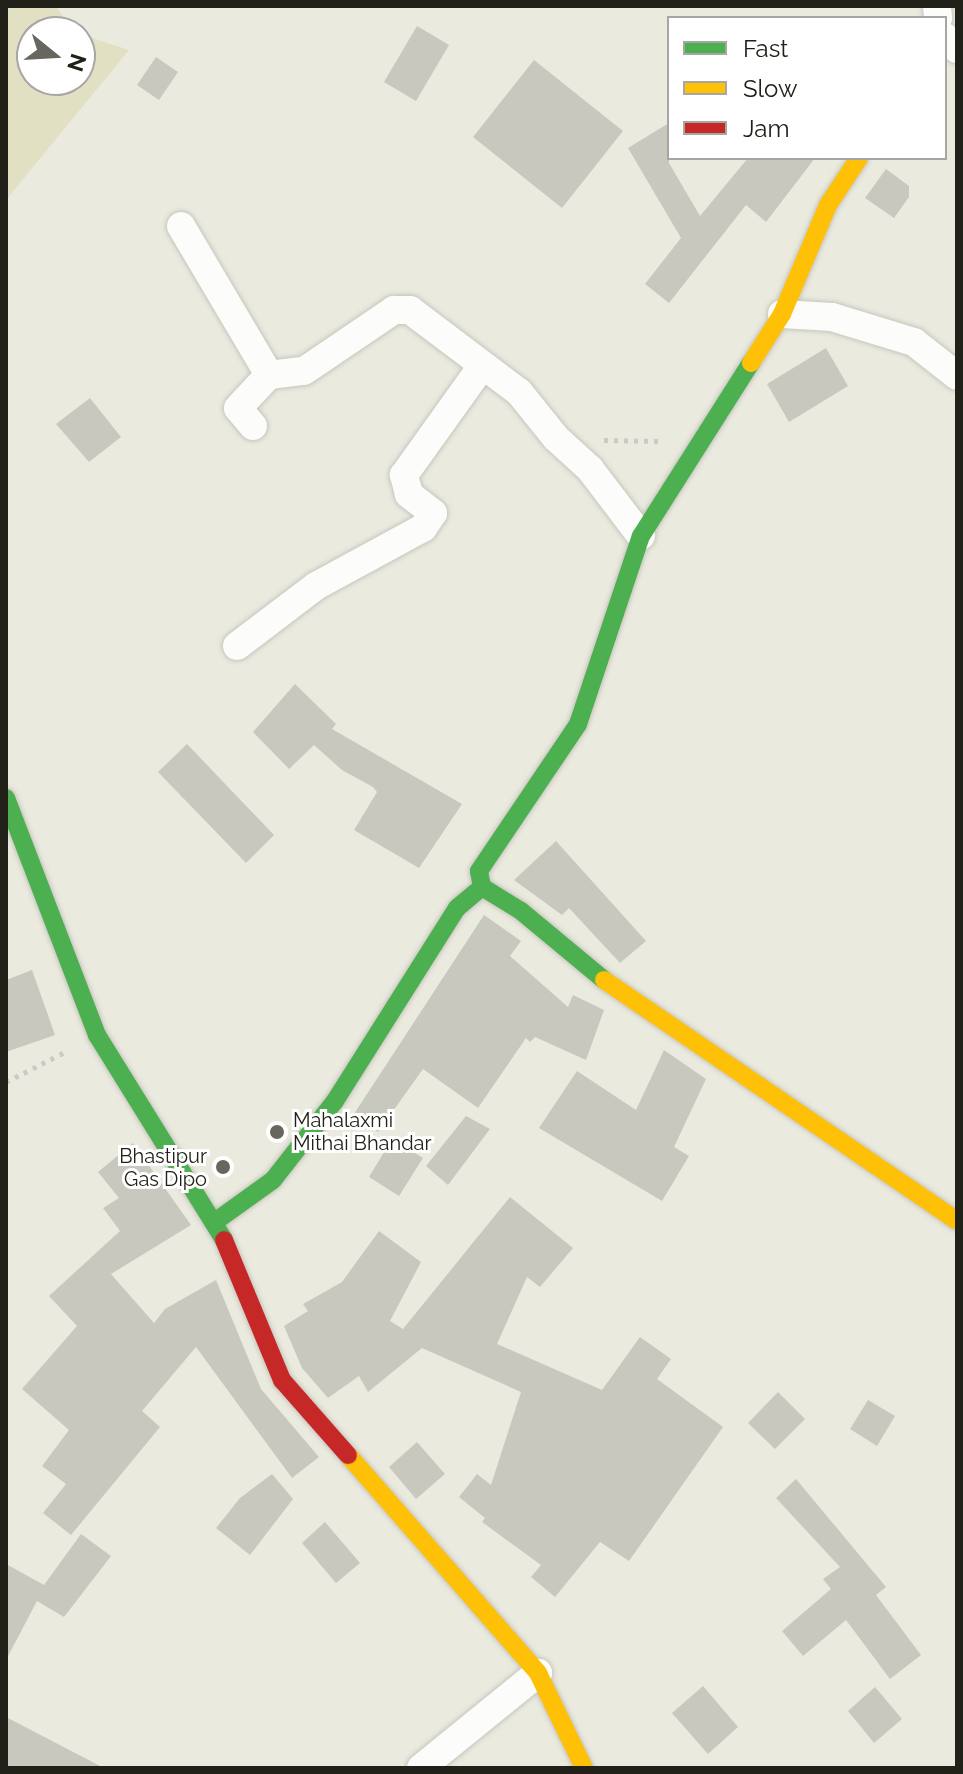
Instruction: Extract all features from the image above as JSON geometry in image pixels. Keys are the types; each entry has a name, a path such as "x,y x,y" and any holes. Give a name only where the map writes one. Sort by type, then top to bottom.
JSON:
{"street":[{"path":"858,160 828,205 782,314 641,536 578,724 479,871 482,887 521,911 616,990 957,1221"},
{"path":"181,226 269,375"},
{"path":"253,426 238,408 269,375 304,371 394,310 410,310 519,392 556,438 590,469 641,536"},
{"path":"782,314 832,317 914,342 957,376"},
{"path":"237,646 316,586 423,528 433,513 409,494 404,475 482,366"},
{"path":"6,798 97,1035 216,1221 282,1380 538,1673 584,1768"},
{"path":"216,1221 273,1180 335,1101 457,908 482,887"},
{"path":"421,1768 538,1673"}],"path":[{"path":"556,438 677,442 697,450"},
{"path":"6,1082 97,1035"}],"shaded area":[{"path":"6,6 56,6 63,16 16,16 16,96 91,96 6,200"},
{"path":"96,39 129,50 96,90"}],"building":[{"path":"417,26 449,45 416,101 384,82"},
{"path":"156,57 178,72 159,100 137,85"},
{"path":"534,60 623,131 562,208 473,137"},
{"path":"667,124 667,160 700,216 746,160 813,160 766,222 746,205 669,303 645,284 681,238 628,148"},
{"path":"886,169 909,186 909,197 894,218 865,198"},
{"path":"826,348 848,386 789,422 767,384"},
{"path":"90,398 121,437 89,462 56,424"},
{"path":"295,684 336,724 332,729 462,804 419,868 354,830 377,792 373,787 342,770 314,745 289,769 253,732"},
{"path":"187,744 274,835 246,863 158,772"},
{"path":"556,841 646,941 620,963 569,908 562,915 514,880"},
{"path":"484,915 521,941 510,956 568,1007 573,995 604,1010 586,1060 535,1037 530,1042 526,1038 478,1108 423,1069 378,1132 354,1114"},
{"path":"32,970 55,1035 6,1052 6,980"},
{"path":"664,1050 706,1079 674,1147 689,1156 662,1201 539,1128 577,1071 636,1110"},
{"path":"466,1116 490,1129 448,1185 426,1166"},
{"path":"392,1139 423,1158 399,1196 369,1177"},
{"path":"133,1143 191,1225 111,1274 154,1323 165,1309 216,1280 261,1389 319,1457 292,1478 196,1347 142,1411 160,1427 71,1535 43,1513 66,1484 42,1466 69,1430 22,1389 77,1326 49,1296 120,1231 103,1208 119,1198 98,1172"},
{"path":"510,1197 573,1248 540,1287 527,1277 497,1344 602,1390 640,1337 671,1359 657,1379 723,1427 629,1561 600,1542 555,1597 531,1577 541,1565 482,1522 485,1518 459,1497 477,1474 491,1485 521,1392 422,1348 368,1392 359,1376 328,1398 302,1368 284,1326 308,1311 303,1304 342,1282 379,1231 421,1262 390,1321 403,1329"},
{"path":"778,1392 805,1419 775,1449 748,1423"},
{"path":"868,1400 895,1416 877,1446 850,1429"},
{"path":"417,1442 445,1474 416,1499 389,1467"},
{"path":"272,1474 293,1499 250,1555 216,1528 240,1498"},
{"path":"796,1479 886,1587 876,1595 921,1655 890,1679 846,1620 803,1656 782,1631 831,1589 823,1579 840,1567 776,1498"},
{"path":"325,1522 360,1563 336,1583 302,1543"},
{"path":"81,1534 111,1556 64,1617 37,1601 6,1660 6,1564 44,1585"},
{"path":"703,1686 738,1727 708,1754 672,1713"},
{"path":"875,1687 902,1719 874,1743 848,1711"},
{"path":"6,1717 104,1768 6,1768"}],"traffic: fast":[{"path":"482,887 479,871 578,724 641,536 751,363"},
{"path":"6,798 97,1035 224,1240"},
{"path":"216,1221 273,1180 335,1101 457,908 482,887 521,911 604,980"}],"traffic: slow":[{"path":"751,363 782,314 828,205 858,160"},
{"path":"604,980 957,1221"},
{"path":"348,1455 538,1673 584,1768"}],"traffic: jam":[{"path":"224,1240 282,1380 348,1455"}],"place":[{"name":"Mahalaxmi Mithai Bhandar","path":"277,1132"},
{"name":"Bhastipur Gas Dipo","path":"223,1167"}]}
